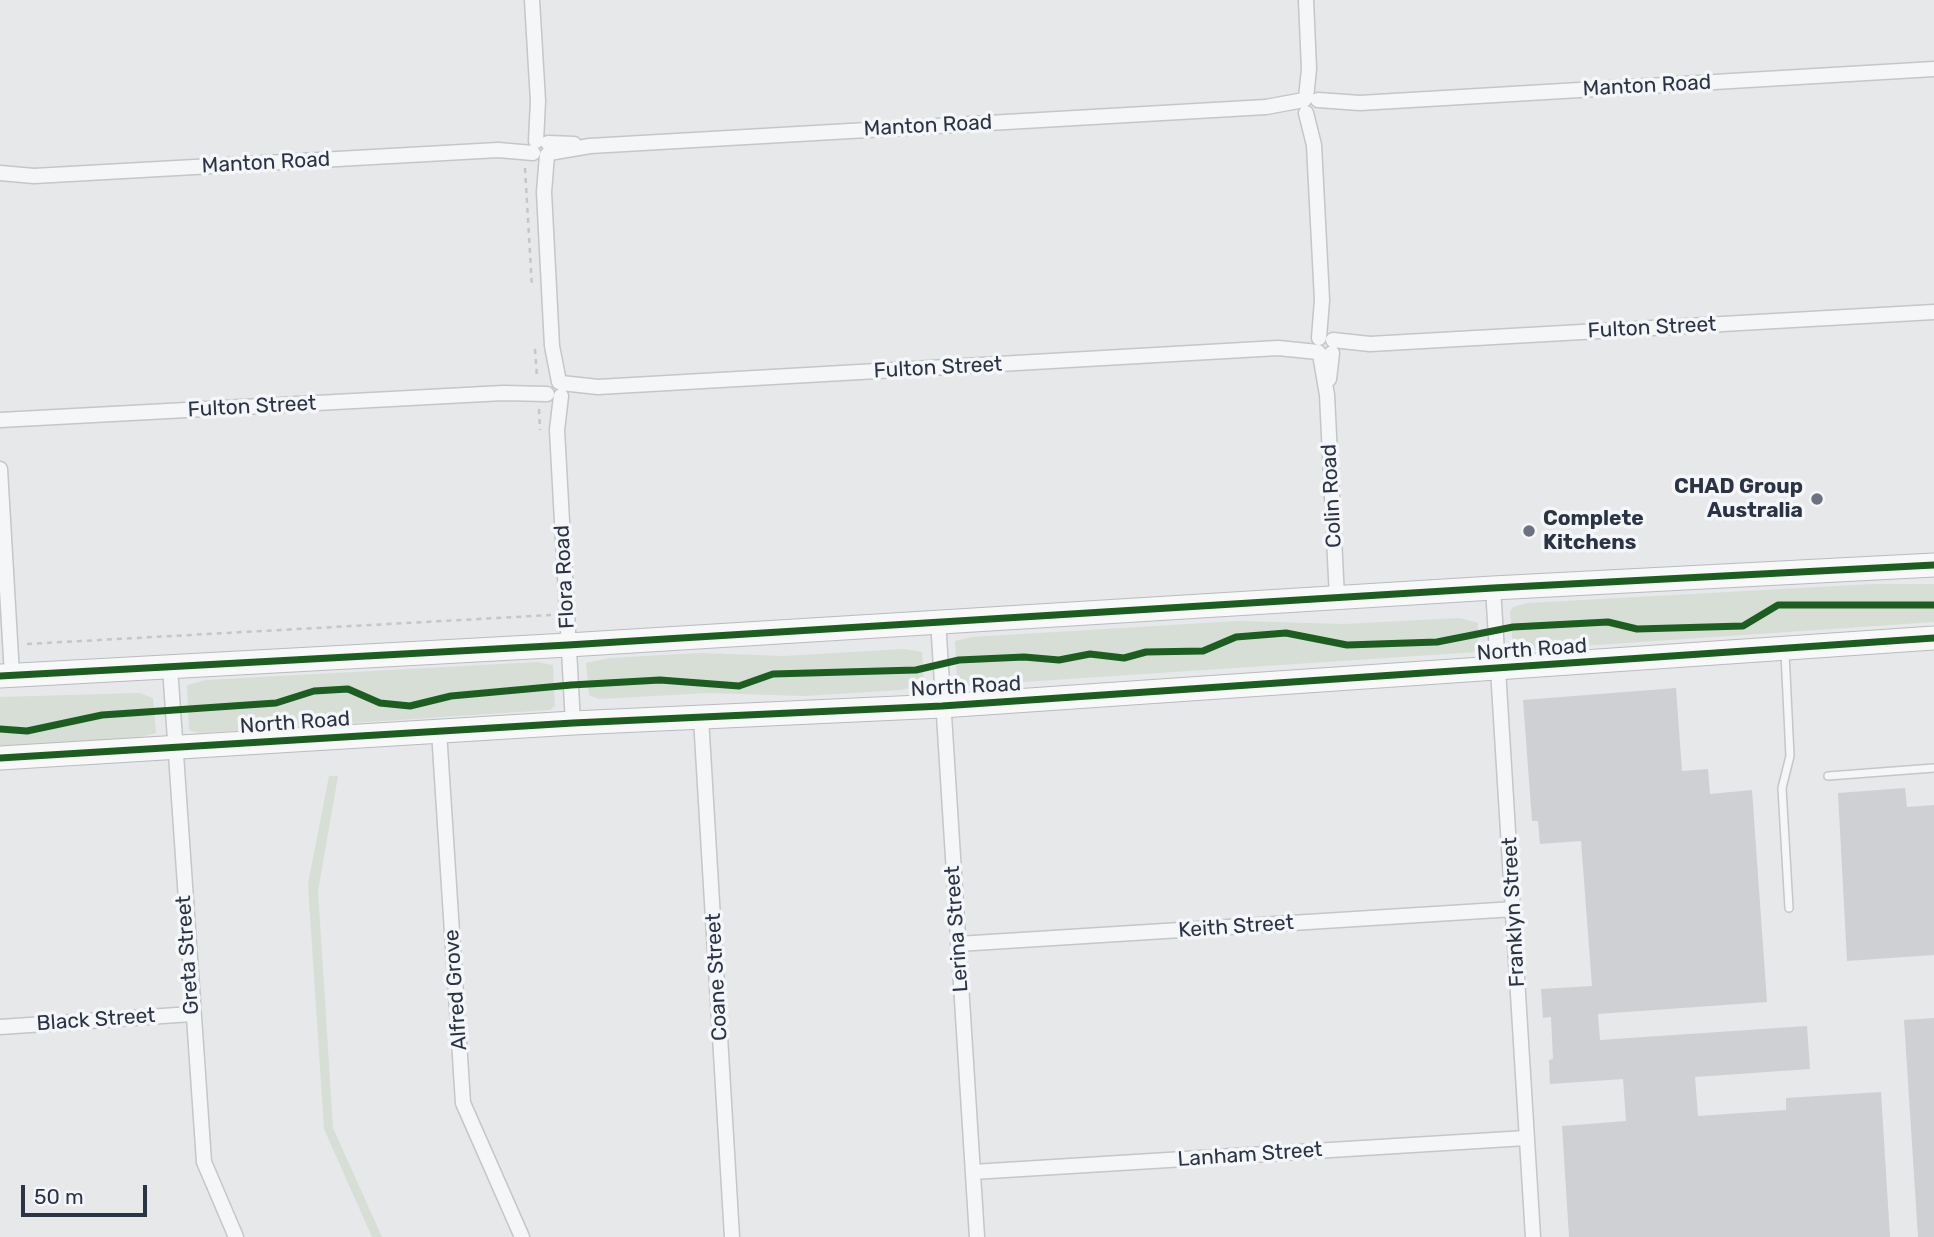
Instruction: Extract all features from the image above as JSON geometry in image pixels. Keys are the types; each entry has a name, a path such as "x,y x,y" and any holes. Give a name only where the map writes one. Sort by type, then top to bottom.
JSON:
{"highway":[{"path":"6,675 568,645 1493,587 1934,565"},
{"name":"North Road","path":"0,758 573,723 942,706 1499,670 1934,638"}],"street":[{"name":"Flora Road","path":"533,0 539,148 544,192 552,346 551,389 557,430 573,723"},
{"name":"Colin Road","path":"1306,0 1338,598"},
{"name":"Manton Road","path":"0,173 34,176 1934,69"},
{"name":"Manton Road","path":"0,183 34,176"},
{"name":"Fulton Street","path":"0,420 1934,312"},
{"path":"0,469 10,645 6,675"},
{"name":"Franklyn Street","path":"1493,587 1533,1237"},
{"name":"Lerina Street","path":"937,620 977,1237"},
{"name":"Greta Street","path":"170,667 204,1162 236,1237"},
{"name":"Coane Street","path":"701,718 732,1237"},
{"name":"Alfred Grove","path":"439,731 463,1103 522,1237"},
{"name":"Keith Street","path":"958,944 1514,909"},
{"name":"Black Street","path":"0,1027 192,1014"},
{"name":"Lanham Street","path":"973,1172 1526,1138"}],"lane":[{"path":"1784,649 1790,756 1782,788 1789,908"},
{"path":"1828,776 1934,768"}],"path":[{"path":"532,290 539,148"},
{"path":"535,346 551,389 540,435"},
{"path":"10,645 551,615"}],"shaded area":[{"path":"1873,584 1934,584 1934,622 1523,650 1513,647 1510,612 1513,607 1528,603"},
{"path":"1459,618 1478,623 1477,652 962,686 957,682 955,641 972,637 1238,621 1344,624"},
{"path":"904,649 922,652 924,685 900,690 805,696 709,693 599,699 589,695 586,663 610,658 700,653 784,656"},
{"path":"537,662 553,665 555,706 550,710 199,733 189,730 187,685 206,680"},
{"path":"139,693 153,698 156,733 137,738 0,746 0,697"},
{"path":"329,776 338,776 318,891 333,1128 382,1237 372,1237 324,1129 308,884"}],"building":[{"path":"1676,688 1682,771 1708,769 1710,794 1752,790 1767,1002 1598,1014 1600,1040 1807,1026 1810,1069 1695,1077 1698,1116 1786,1110 1786,1098 1881,1092 1890,1237 1569,1237 1562,1126 1626,1121 1623,1079 1550,1084 1549,1060 1553,1059 1551,1017 1543,1018 1541,989 1592,986 1581,841 1540,844 1538,821 1532,821 1523,700"},
{"path":"1905,788 1907,807 1934,805 1934,955 1847,961 1838,793"},
{"path":"1934,1018 1934,1237 1918,1237 1904,1020"}],"cycle path":[{"path":"0,676 568,645 1493,588 1934,565"},
{"path":"0,729 27,731 102,715 276,703 314,691 348,689 380,703 410,706 451,696 571,685 660,680 739,686 773,674 916,670 959,660 1024,657 1059,660 1090,654 1124,658 1146,652 1203,651 1236,637 1286,633 1347,645 1437,642 1513,627 1608,622 1637,629 1743,626 1778,605 1934,605"},
{"path":"0,758 573,723 942,706 1934,638"}],"place":[{"name":"CHAD Group Australia","path":"1817,499"},
{"name":"Complete Kitchens","path":"1529,531"}]}
